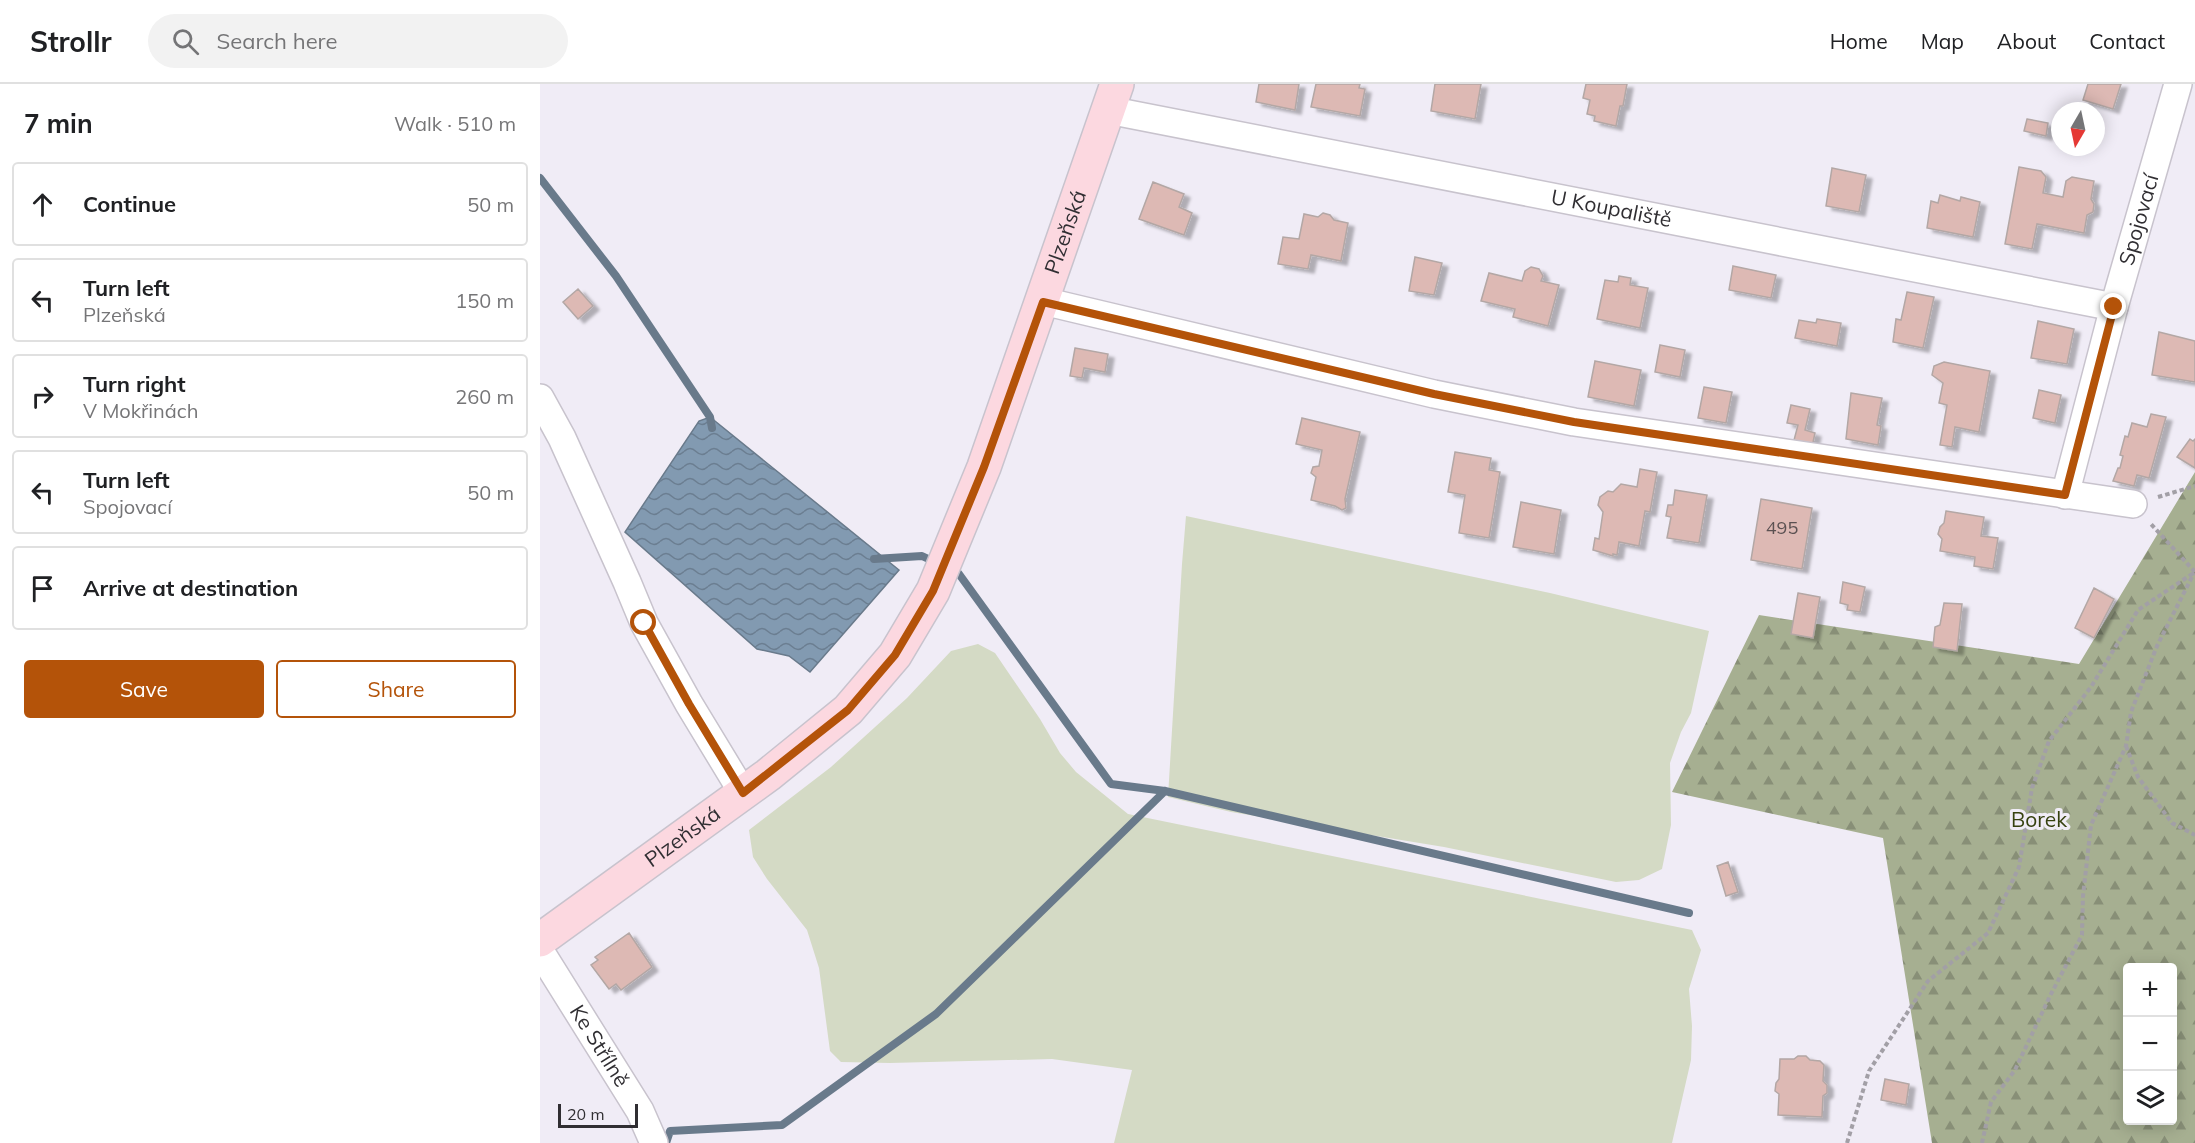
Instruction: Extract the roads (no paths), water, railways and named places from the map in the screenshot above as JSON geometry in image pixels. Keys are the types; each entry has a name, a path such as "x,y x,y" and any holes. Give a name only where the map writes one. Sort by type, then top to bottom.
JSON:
{"main road":[{"name":"Plzeňská","path":"540,940 743,793 848,710 895,655 937,580 984,467 1113,97"}],"street":[{"name":"Spojovací","path":"2065,495 2114,307 2178,84"},
{"name":"U Koupaliště","path":"1113,97 2114,307"},
{"path":"1043,302 1434,394 1574,422 2133,504"},
{"path":"540,398 562,438 644,623 689,704 743,793"},
{"name":"Ke Střílně","path":"540,951 640,1111 654,1143"}],"water":[{"path":"710,417 899,570 810,672 789,656 757,649 625,532 699,421"}],"waterway":[{"path":"540,178 616,276 710,417 712,428"},
{"path":"874,559 922,556 937,563"},
{"path":"948,569 959,574 1111,784 1165,791 1689,913"},
{"path":"666,1143 670,1131 782,1125 936,1014 1165,791"}],"park label":[{"name":"Borek","path":"2039,820"}]}
